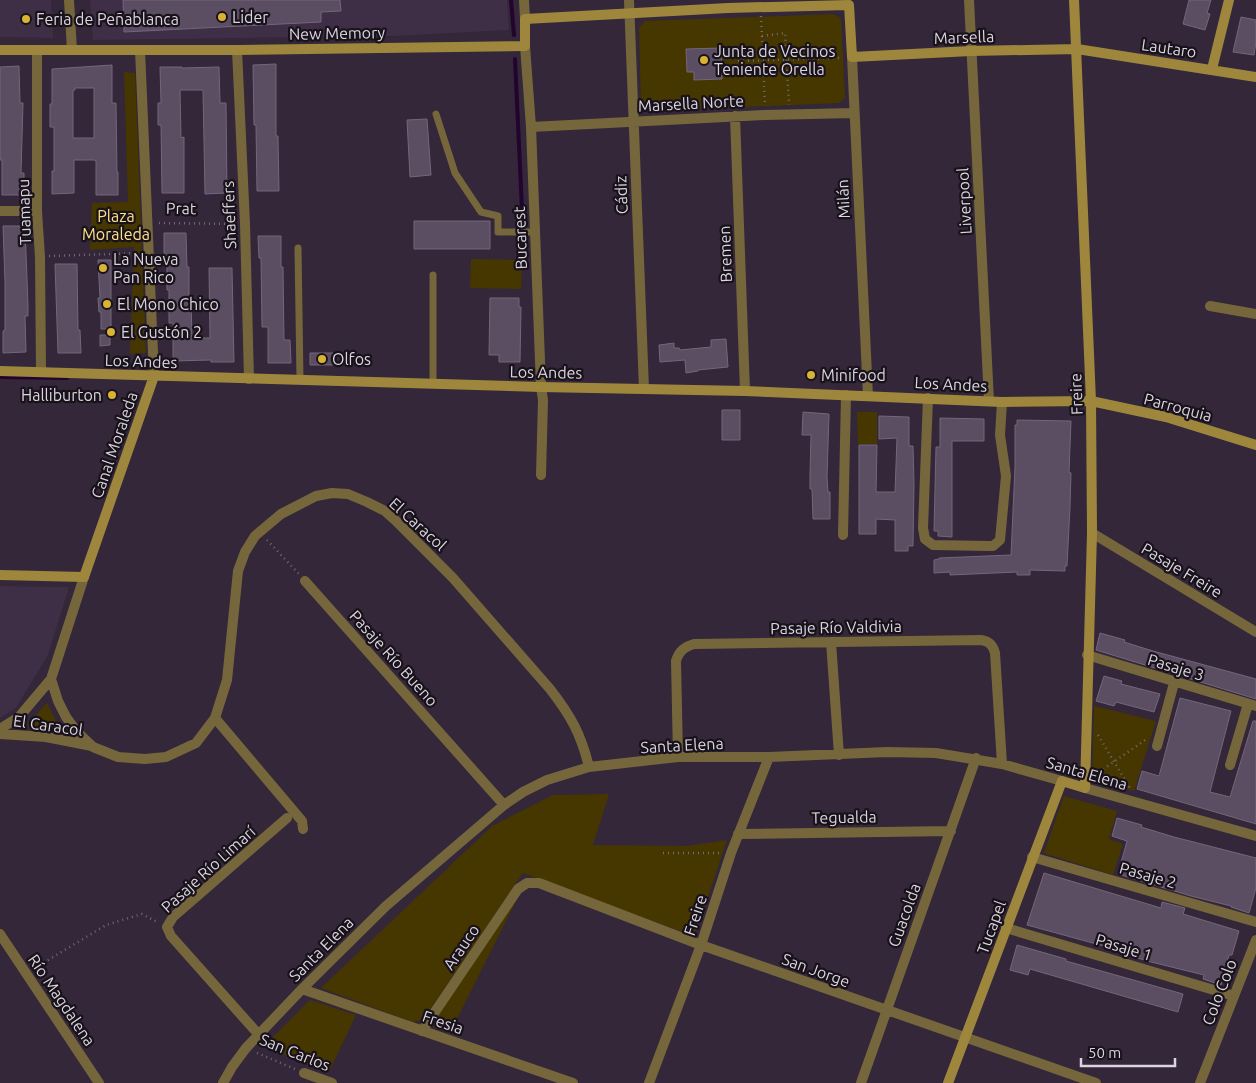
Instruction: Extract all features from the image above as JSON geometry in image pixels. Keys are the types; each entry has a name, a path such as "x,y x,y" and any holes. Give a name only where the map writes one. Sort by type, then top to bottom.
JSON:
{"street":[{"path":"69,0 72,50"},
{"name":"Bucarest","path":"524,0 543,400 541,475"},
{"name":"Cádiz","path":"629,0 632,121 644,389"},
{"name":"Liverpool","path":"969,0 989,401"},
{"name":"Freire","path":"1074,0 1091,401 1092,533 1087,655 1085,788"},
{"path":"1212,69 1229,0"},
{"path":"525,19 629,13 728,4 761,7 849,2"},
{"name":"Milán","path":"849,2 868,396"},
{"name":"New Memory","path":"0,50 237,50 525,46"},
{"name":"Marsella","path":"852,57 971,51 1076,49"},
{"name":"Lautaro","path":"1076,49 1256,77"},
{"name":"Tuamapu","path":"37,50 37,212 40,257 41,372"},
{"name":"Canal Moraleda","path":"0,729 19,716 51,679 84,577 154,376 140,50"},
{"name":"Shaeffers","path":"237,50 245,224 249,379"},
{"name":"Marsella Norte","path":"531,127 734,116 854,114"},
{"name":"Bremen","path":"734,116 746,391"},
{"path":"0,211 37,212"},
{"path":"1210,306 1256,314"},
{"name":"Los Andes","path":"0,370 249,379 746,391 1002,402 1091,401"},
{"path":"843,535 846,395"},
{"path":"928,398 923,528 925,538 933,545 988,546 997,543 1001,536 1006,476 1000,434 1002,402"},
{"name":"Parroquia","path":"1091,401 1166,417 1256,446"},
{"name":"El Caracol","path":"0,734 46,737 92,747 118,756 145,759 166,756 196,743 215,718 227,680 238,571 246,552 255,536 281,514 316,496 332,493 348,494 385,511 453,578 550,689 575,724 589,767"},
{"name":"Pasaje Freire","path":"1092,533 1256,632"},
{"path":"0,575 84,577"},
{"name":"Pasaje Río Bueno","path":"306,581 504,804"},
{"name":"Pasaje Río Valdivia","path":"678,757 676,661 682,650 694,644 981,640 992,644 995,653 1002,764"},
{"path":"831,642 839,755"},
{"name":"Pasaje 3","path":"1087,655 1174,683 1252,705"},
{"name":"El Caracol","path":"51,679 58,701 66,717 77,732 92,747"},
{"path":"1156,746 1174,683"},
{"path":"1230,765 1252,705"},
{"path":"215,718 302,821 303,830"},
{"name":"Santa Elena","path":"224,1083 246,1048 302,989 386,906 504,804 547,780 589,767 678,757 769,757 888,752 936,753 976,758 1002,764 1256,836"},
{"name":"Freire","path":"649,1083 701,945 730,854 769,757"},
{"name":"Guacolda","path":"861,1083 976,758"},
{"name":"Tucapel","path":"948,1083 1062,781"},
{"name":"Pasaje Río Limarí","path":"259,1036 171,936 167,927 173,917 287,818"},
{"name":"Tegualda","path":"738,834 951,831"},
{"name":"Pasaje 2","path":"1032,857 1256,922"},
{"name":"San Jorge","path":"527,883 539,883 701,945 1096,1083"},
{"name":"Arauco","path":"422,1031 518,889 527,883"},
{"name":"Pasaje 1","path":"1006,928 1234,996"},
{"name":"Río Magdalena","path":"0,934 99,1083"},
{"name":"Colo Colo","path":"1200,1083 1256,940"},
{"name":"Fresia","path":"302,989 573,1083"},
{"name":"San Carlos","path":"304,1073 332,1083"}],"lane":[{"path":"436,114 455,173 481,212 498,216 498,232 535,232"},
{"path":"298,248 300,380"},
{"path":"433,275 433,383"}],"path":[{"path":"761,7 765,115"},
{"path":"762,36 785,33 789,114"},
{"path":"738,61 852,57"},
{"name":"Prat","path":"147,223 245,224"},
{"path":"40,257 150,252"},
{"path":"260,532 306,581"},
{"path":"1086,716 1115,761 1138,802"},
{"path":"1085,788 1095,775 1138,746"},
{"path":"663,853 730,854"},
{"path":"26,973 106,925 142,914 167,927"},
{"name":"San Carlos","path":"246,1048 304,1073"}],"shaded area":[{"name":"Feria de Peñablanca","path":"0,0 51,0 53,38 0,37"},
{"path":"90,0 507,0 509,30 393,36 93,40"},
{"path":"0,586 69,587 48,655 16,708 0,718"}],"green space":[{"path":"833,14 841,18 845,98 839,103 646,111 641,106 639,28 645,21"},
{"name":"Plaza Moraleda","path":"124,72 135,73 146,353 130,354 134,247 90,250 92,203 128,202"},
{"path":"471,259 522,260 521,289 470,288"},
{"path":"857,412 877,412 877,444 858,444"},
{"path":"47,703 63,734 25,727"},
{"path":"1094,706 1156,721 1134,791 1092,778"},
{"path":"609,794 593,845 687,846 727,840 697,930 688,934 523,873 423,1020 412,1022 321,988 492,826 553,795"},
{"path":"1064,796 1117,811 1109,839 1123,844 1113,875 1044,853"},
{"path":"522,889 450,1033 434,1028 434,1020"},
{"path":"310,1000 356,1015 329,1072 263,1047"}],"building":[{"name":"Lider","path":"123,0 340,0 341,11 321,12 321,22 124,32"},
{"path":"1189,0 1211,0 1207,13 1210,14 1205,30 1183,24"},
{"path":"1241,17 1256,20 1254,55 1233,52"},
{"name":"Junta de Vecinos Teniente Orella","path":"721,48 722,79 694,80 694,72 687,72 686,49"},
{"path":"276,64 276,136 278,136 279,191 257,191 253,65"},
{"path":"112,65 112,103 116,103 118,195 96,195 96,161 94,160 74,160 74,193 52,194 54,127 50,127 50,104 52,104 52,69","holes":["75,88 94,88 94,138 73,138 73,90"]},
{"path":"19,66 20,103 23,103 21,173 24,173 24,195 2,195 0,67"},
{"path":"160,67 219,67 220,103 226,103 227,193 205,194 203,90 180,90 181,138 184,137 184,193 162,193 161,125 158,125 158,103 161,103"},
{"path":"427,119 431,175 410,177 407,120"},
{"path":"414,221 490,221 490,249 414,249"},
{"path":"3,226 25,226 28,305 28,316 25,316 26,352 3,353 5,283"},
{"path":"164,233 186,233 192,338 210,338 209,268 232,268 234,362 211,362 211,360 173,361 173,323 169,323 169,290 167,290 167,256 164,256"},
{"path":"258,236 281,236 284,340 290,340 291,363 268,363 268,327 262,327 261,258 259,258"},
{"path":"98,260 111,260 111,329 101,329 101,312 99,312 98,298 100,298"},
{"path":"55,264 77,264 78,330 80,330 81,353 58,353"},
{"path":"490,298 519,298 519,307 521,307 520,362 499,362 499,355 489,355"},
{"path":"100,335 110,335 110,345 100,346"},
{"path":"726,339 728,367 686,373 685,360 660,362 659,345 674,343 674,348 679,348 680,350 711,347 711,340"},
{"name":"Olfos","path":"310,353 333,353 333,365 310,365"},
{"path":"722,410 740,410 740,440 722,440"},
{"path":"803,412 829,414 827,477 828,492 830,492 830,519 813,519 812,489 810,489 811,435 802,435"},
{"path":"879,416 909,417 909,446 913,446 914,484 913,546 908,546 908,551 895,551 895,520 876,519 876,534 859,534 859,445 877,445 876,492 895,492 897,438 879,439"},
{"path":"940,418 984,419 984,441 952,441 952,537 938,536 938,531 934,531 936,447 940,447"},
{"path":"1017,420 1071,421 1070,507 1067,566 1065,566 1065,571 1030,570 1030,575 1017,575 1017,572 950,575 950,572 934,573 934,560 939,558 1011,555 1015,425 1017,425"},
{"path":"1100,633 1153,651 1256,679 1256,699 1096,650"},
{"path":"1104,676 1122,681 1121,684 1160,694 1154,712 1116,702 1114,706 1096,701"},
{"path":"1180,698 1231,711 1210,792 1230,797 1253,721 1256,721 1256,824 1137,789 1142,771 1159,776"},
{"path":"1117,818 1174,837 1256,858 1256,888 1249,913 1231,906 1118,874 1127,841 1112,836"},
{"path":"1044,873 1161,908 1162,902 1185,908 1183,914 1239,931 1232,955 1229,955 1221,985 1203,979 1204,975 1151,962 1111,950 1111,948 1027,925"},
{"path":"1017,945 1183,994 1178,1012 1030,969 1028,975 1010,970"}],"waterway":[{"path":"511,0 514,35"},
{"path":"515,59 524,253"},
{"path":"0,377 67,378"}],"place":[{"name":"Lider","path":"222,17"},
{"name":"Feria de Peñablanca","path":"26,19"},
{"name":"Junta de Vecinos Teniente Orella","path":"704,60"},
{"name":"La Nueva Pan Rico","path":"103,268"},
{"name":"El Mono Chico","path":"107,304"},
{"name":"El Gustón 2","path":"111,332"},
{"name":"Olfos","path":"322,359"},
{"name":"Minifood","path":"811,375"},
{"name":"Halliburton","path":"112,395"}]}
